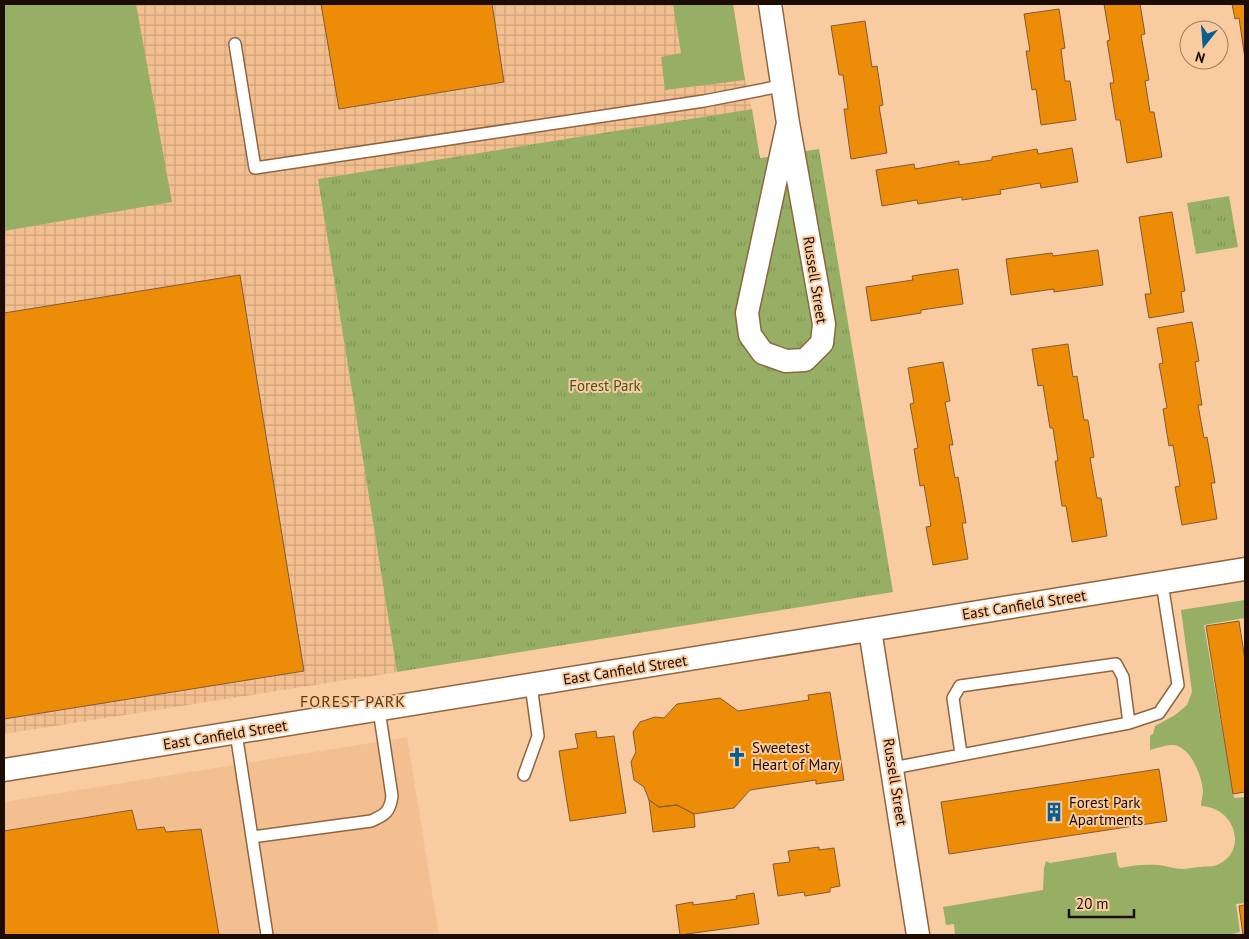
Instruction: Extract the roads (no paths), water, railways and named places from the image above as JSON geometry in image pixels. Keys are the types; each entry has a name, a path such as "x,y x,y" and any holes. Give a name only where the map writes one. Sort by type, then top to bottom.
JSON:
{"street":[{"name":"Russell Street","path":"770,4 781,86 788,124 824,324 822,343 805,360 786,361 763,353 750,335 747,313 788,124"},
{"name":"East Canfield Street","path":"4,770 1245,569"},
{"name":"Russell Street","path":"870,630 918,935"}],"lane":[{"path":"235,44 255,168 704,101 781,86"},
{"path":"893,768 1129,723 1159,713 1178,685 1162,583"},
{"path":"961,754 952,698 960,686 1116,664 1123,677 1129,723"},
{"path":"524,775 538,736 531,685"},
{"path":"252,837 371,820 386,815 392,796 379,710"},
{"path":"236,733 268,935"}],"place":[{"name":"Sweetest Heart of Mary","path":"737,757"},
{"name":"Forest Park Apartments","path":"1054,812"}],"district":[{"name":"FOREST PARK","path":"353,701"}],"park label":[{"name":"Forest Park","path":"605,386"}]}
